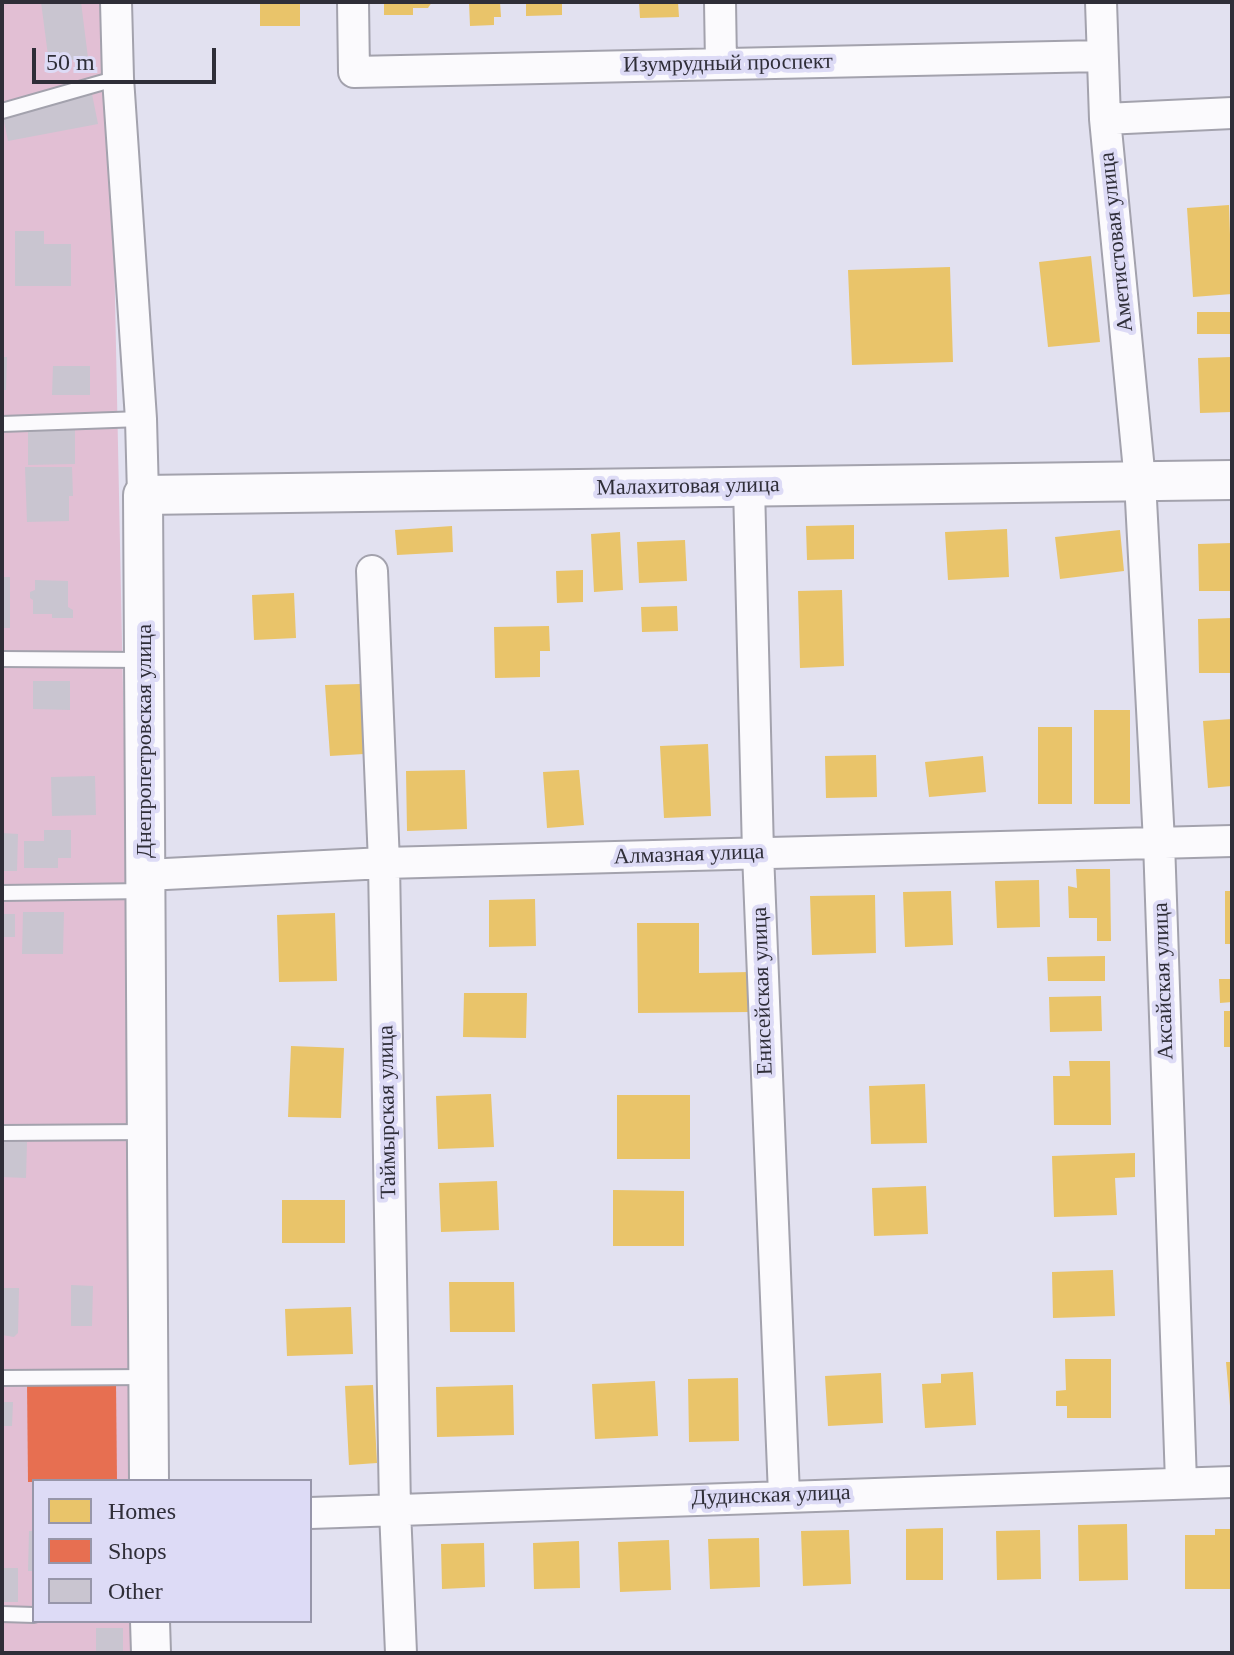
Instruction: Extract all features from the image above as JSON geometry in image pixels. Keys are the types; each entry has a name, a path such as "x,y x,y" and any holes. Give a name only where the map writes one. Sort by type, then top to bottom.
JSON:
{"street":[{"name":"Днепропетровская улица","path":"116,2 143,495 149,1479"},
{"name":"Изумрудный проспект","path":"353,2 354,72 1102,56"},
{"path":"720,2 721,64"},
{"name":"Аметистовая улица","path":"1101,2 1105,119 1140,481"},
{"path":"1105,119 1232,113"},
{"name":"Малахитовая улица","path":"143,495 1232,480"},
{"name":"Аксайская улица","path":"1140,481 1159,842 1181,1482"},
{"name":"Енисейская улица","path":"749,486 758,853 784,1495"},
{"name":"Таймырская улица","path":"372,571 384,863 395,1510 401,1653"},
{"name":"Алмазная улица","path":"145,883 384,863 1232,841"},
{"name":"Дудинская улица","path":"312,1513 1232,1482"},
{"path":"150,1623 151,1653"}],"lane":[{"path":"2,111 118,78"},
{"path":"2,424 141,419"},
{"path":"2,659 144,660"},
{"path":"2,893 145,883"},
{"path":"2,1133 148,1132"},
{"path":"2,1378 148,1377"},
{"path":"2,1614 32,1615"}],"shaded area":[{"path":"2,2 109,2 139,1479 32,1479 32,1623 142,1623 143,1653 2,1653"}],"building: Homes":[{"path":"260,2 300,2 300,26 260,26"},
{"path":"384,2 432,2 428,8 413,8 413,15 384,15"},
{"path":"469,2 500,2 501,17 494,17 494,25 470,26"},
{"path":"526,2 562,2 562,15 526,16"},
{"path":"639,2 678,2 679,17 640,18"},
{"path":"1229,205 1232,294 1193,297 1187,208"},
{"path":"1091,256 1100,342 1048,347 1039,262"},
{"path":"950,267 953,362 852,365 848,270"},
{"path":"1197,312 1232,312 1232,334 1197,334"},
{"path":"1232,357 1232,412 1200,413 1198,358"},
{"path":"854,525 854,559 807,560 806,526"},
{"path":"452,526 453,552 397,555 395,530"},
{"path":"1007,529 1009,577 948,580 945,532"},
{"path":"1120,530 1124,571 1060,579 1055,537"},
{"path":"620,532 623,590 594,592 591,534"},
{"path":"685,540 687,581 639,583 637,542"},
{"path":"1232,543 1232,591 1199,591 1198,544"},
{"path":"583,570 583,602 557,603 556,571"},
{"path":"842,590 844,666 800,668 798,591"},
{"path":"294,593 296,638 254,640 252,595"},
{"path":"677,606 678,631 642,632 641,607"},
{"path":"1232,618 1232,673 1199,673 1198,619"},
{"path":"549,626 550,651 540,651 540,677 495,678 494,627"},
{"path":"360,684 364,754 330,756 325,685"},
{"path":"1094,710 1130,710 1130,804 1094,804"},
{"path":"1232,719 1232,786 1208,788 1203,721"},
{"path":"1038,727 1072,727 1072,804 1038,804"},
{"path":"708,744 711,816 664,818 660,746"},
{"path":"876,755 877,797 826,798 825,756"},
{"path":"983,756 986,792 929,797 925,762"},
{"path":"465,770 467,829 407,831 406,771"},
{"path":"579,770 584,825 547,828 543,772"},
{"path":"1076,869 1110,869 1111,941 1097,941 1097,918 1069,918 1068,886 1077,888"},
{"path":"1039,880 1040,927 997,928 995,881"},
{"path":"951,891 953,945 905,947 903,892"},
{"path":"1225,891 1232,891 1232,944 1225,944"},
{"path":"875,895 876,953 812,955 810,896"},
{"path":"535,899 536,946 489,947 489,900"},
{"path":"335,913 337,981 279,982 277,915"},
{"path":"637,923 699,923 699,973 750,972 751,1012 638,1013"},
{"path":"1105,956 1105,981 1048,981 1047,957"},
{"path":"1219,979 1232,979 1232,1002 1220,1003"},
{"path":"464,993 527,993 526,1038 463,1037"},
{"path":"1101,996 1102,1031 1050,1032 1049,997"},
{"path":"1224,1011 1232,1011 1232,1047 1224,1047"},
{"path":"291,1046 344,1048 341,1118 288,1117"},
{"path":"1069,1061 1110,1061 1111,1125 1054,1125 1053,1076 1070,1076"},
{"path":"925,1084 927,1143 871,1144 869,1086"},
{"path":"491,1094 494,1147 438,1149 436,1096"},
{"path":"617,1095 690,1095 690,1159 617,1159"},
{"path":"1135,1153 1135,1177 1115,1178 1117,1215 1054,1217 1052,1156"},
{"path":"497,1181 499,1230 441,1232 439,1183"},
{"path":"926,1186 928,1234 874,1236 872,1188"},
{"path":"613,1190 684,1191 684,1246 613,1246"},
{"path":"282,1200 345,1200 345,1243 282,1243"},
{"path":"1113,1270 1115,1316 1053,1318 1052,1272"},
{"path":"449,1282 514,1282 515,1332 450,1332"},
{"path":"351,1307 353,1354 287,1356 285,1309"},
{"path":"1065,1359 1111,1359 1111,1418 1067,1418 1067,1406 1056,1406 1056,1391 1066,1390"},
{"path":"1226,1362 1232,1362 1232,1406 1230,1406"},
{"path":"973,1372 976,1425 925,1428 922,1384 941,1383 941,1374"},
{"path":"881,1373 883,1423 828,1426 825,1376"},
{"path":"738,1378 739,1441 689,1442 688,1379"},
{"path":"655,1381 658,1436 595,1439 592,1384"},
{"path":"373,1385 377,1463 349,1465 345,1386"},
{"path":"513,1385 514,1435 437,1437 436,1387"},
{"path":"1127,1524 1128,1580 1079,1581 1078,1525"},
{"path":"943,1528 943,1580 906,1580 906,1529"},
{"path":"1215,1529 1232,1529 1232,1589 1185,1589 1185,1535 1215,1535"},
{"path":"849,1530 851,1584 803,1586 801,1531"},
{"path":"1040,1530 1041,1579 997,1580 996,1531"},
{"path":"759,1538 760,1587 710,1589 708,1539"},
{"path":"669,1540 671,1590 620,1592 618,1542"},
{"path":"579,1541 580,1588 534,1589 533,1543"},
{"path":"484,1543 485,1587 442,1589 441,1544"}],"building: Shops":[{"path":"116,1382 117,1479 32,1479 28,1482 27,1383"}],"building: Other":[{"path":"41,2 81,2 88,58 49,63"},
{"path":"92,94 98,124 8,141 2,112"},
{"path":"15,231 44,231 44,244 71,244 71,286 15,286"},
{"path":"2,357 7,357 6,390 2,390"},
{"path":"53,366 90,366 90,395 52,395"},
{"path":"75,424 75,464 28,465 28,425"},
{"path":"25,467 72,467 73,496 69,496 69,521 27,522"},
{"path":"2,577 10,577 10,628 2,628"},
{"path":"35,580 68,581 68,607 73,610 73,618 33,614 30,592 35,590"},
{"path":"33,681 70,681 70,710 33,709"},
{"path":"95,776 96,815 52,816 51,777"},
{"path":"44,830 71,830 71,858 58,858 58,868 24,868 24,841 44,841"},
{"path":"2,833 18,834 17,871 2,871"},
{"path":"23,912 64,912 63,954 22,954"},
{"path":"2,914 15,914 15,937 2,937"},
{"path":"3,1141 27,1142 26,1178 2,1177"},
{"path":"71,1285 93,1286 92,1326 71,1326"},
{"path":"2,1288 19,1288 18,1333 14,1337 2,1335"},
{"path":"2,1402 13,1402 12,1426 2,1426"},
{"path":"29,1531 32,1531 32,1571 28,1571"},
{"path":"2,1568 18,1568 18,1602 2,1602"},
{"path":"96,1628 123,1628 123,1653 96,1653"}]}
